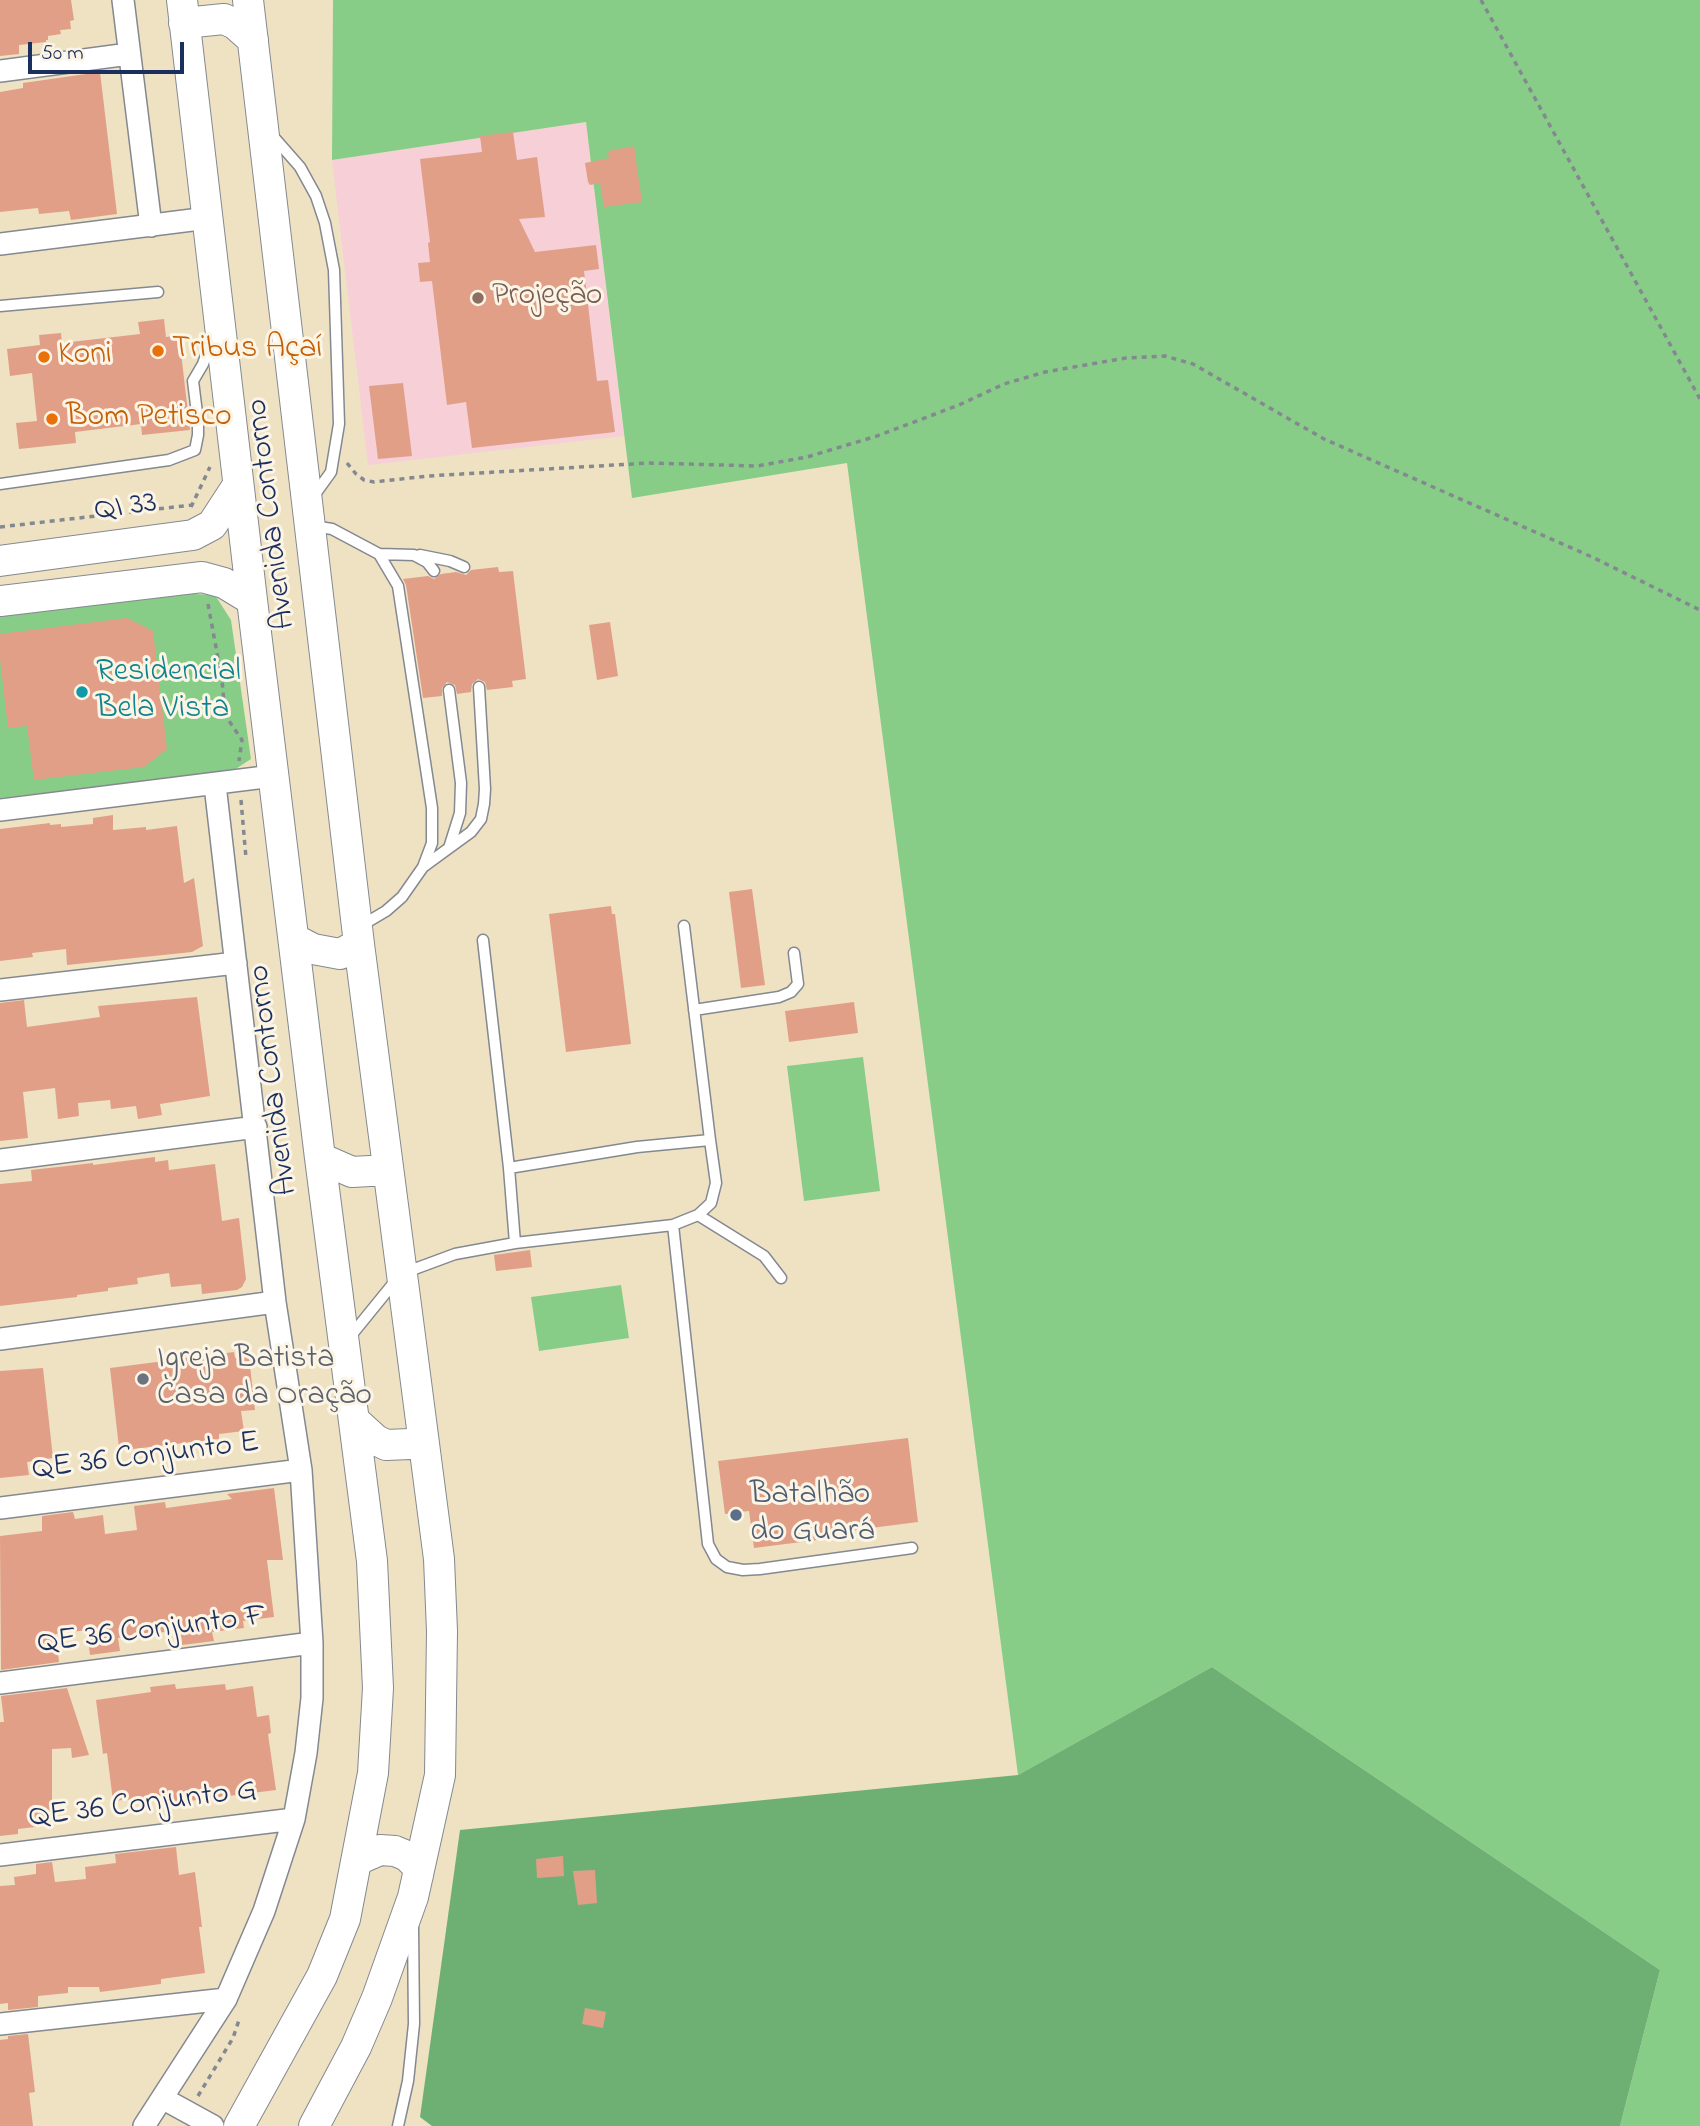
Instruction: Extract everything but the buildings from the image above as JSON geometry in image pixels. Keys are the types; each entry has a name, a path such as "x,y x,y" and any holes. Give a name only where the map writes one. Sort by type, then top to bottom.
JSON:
{"main road":[{"name":"Avenida Contorno","path":"247,0 358,936 421,1439 439,1559 442,1695 440,1775 416,1886 377,1998 345,2069 314,2126"},
{"name":"Avenida Contorno","path":"183,11 273,776 372,1561 378,1688 373,1773 345,1919 323,1976 239,2126"},
{"path":"183,11 235,23 253,40"},
{"name":"QI 33","path":"0,561 193,535 212,526 238,485"},
{"path":"46,556 49,595"},
{"path":"0,601 202,577 224,583 252,600"},
{"path":"294,939 313,949 340,954 358,936"},
{"path":"320,1158 352,1172 388,1170"},
{"path":"354,1420 376,1440 386,1445 410,1444 421,1439"},
{"path":"357,1860 380,1850 395,1851 407,1856 417,1866 416,1886"}],"street":[{"path":"123,0 151,226"},
{"path":"0,71 129,54"},
{"path":"0,244 208,218"},
{"path":"0,810 273,776"},
{"path":"144,2126 226,1998 264,1910 294,1819 306,1754 312,1698 312,1643 301,1470 275,1302 215,785"},
{"path":"0,990 236,963"},
{"path":"0,1160 256,1127"},
{"path":"0,1339 275,1302"},
{"name":"QE 36 Conjunto E","path":"0,1508 301,1470"},
{"name":"QE 36 Conjunto F","path":"0,1682 312,1643"},
{"name":"QE 36 Conjunto G","path":"0,1855 294,1819"},
{"path":"0,2024 226,1998"},
{"path":"162,2098 213,2126"}],"lane":[{"path":"264,127 300,167 316,197 326,223 334,270 339,424 331,472 307,517 379,554 393,573 402,601 415,706 430,795 432,844 423,867 402,897 358,936"},
{"path":"0,306 158,292"},
{"path":"0,484 169,460 195,450 198,421 193,381 212,337 218,315 217,299"},
{"path":"379,554 438,558 464,567"},
{"path":"414,555 427,562 434,571"},
{"path":"423,867 471,832 481,819 485,789 479,687"},
{"path":"449,691 462,798 457,827 449,848"},
{"path":"343,1345 401,1274 455,1254 515,1243 673,1224 698,1215 711,1203 716,1184 684,926"},
{"path":"482,940 509,1168 515,1243"},
{"path":"694,1010 779,997 791,992 798,984 794,953"},
{"path":"509,1168 637,1147 710,1140"},
{"path":"698,1215 764,1256 781,1278"},
{"path":"673,1224 708,1544 716,1559 727,1567 743,1570 912,1548"},
{"path":"398,2126 408,2081 414,2024 416,1886"}],"path":[{"path":"1481,0 1700,398"},
{"path":"336,445 356,474 364,480 374,482 428,476 649,463 757,466 807,457 877,436 959,405 1004,384 1045,372 1126,358 1165,356 1193,364 1324,439 1592,557 1700,610"},
{"path":"0,527 190,506 199,501"}],"shaded area":[{"name":"Projeção","path":"586,122 624,436 368,465 332,160"}],"green space":[{"path":"333,0 1700,0 1700,2126 1620,2126 1660,1970 1212,1667 1018,1775 847,463 632,498 586,122 332,160"},
{"path":"174,593 215,595 231,620 251,759 231,772 0,798 0,614"},
{"path":"863,1057 880,1191 804,1201 787,1066"},
{"path":"621,1285 629,1338 539,1351 531,1297"},
{"path":"1212,1667 1660,1970 1620,2126 432,2126 420,2117 460,1830 1018,1775"}],"place":[{"name":"Projeção","path":"478,298"},
{"name":"Tribus Açaí","path":"158,351"},
{"name":"Koni","path":"44,357"},
{"name":"Bom Petisco","path":"52,419"},
{"name":"Residencial Bela Vista","path":"82,692"},
{"name":"Igreja Batista Casa da Oração","path":"143,1379"},
{"name":"Batalhão do Guará","path":"736,1515"}]}
